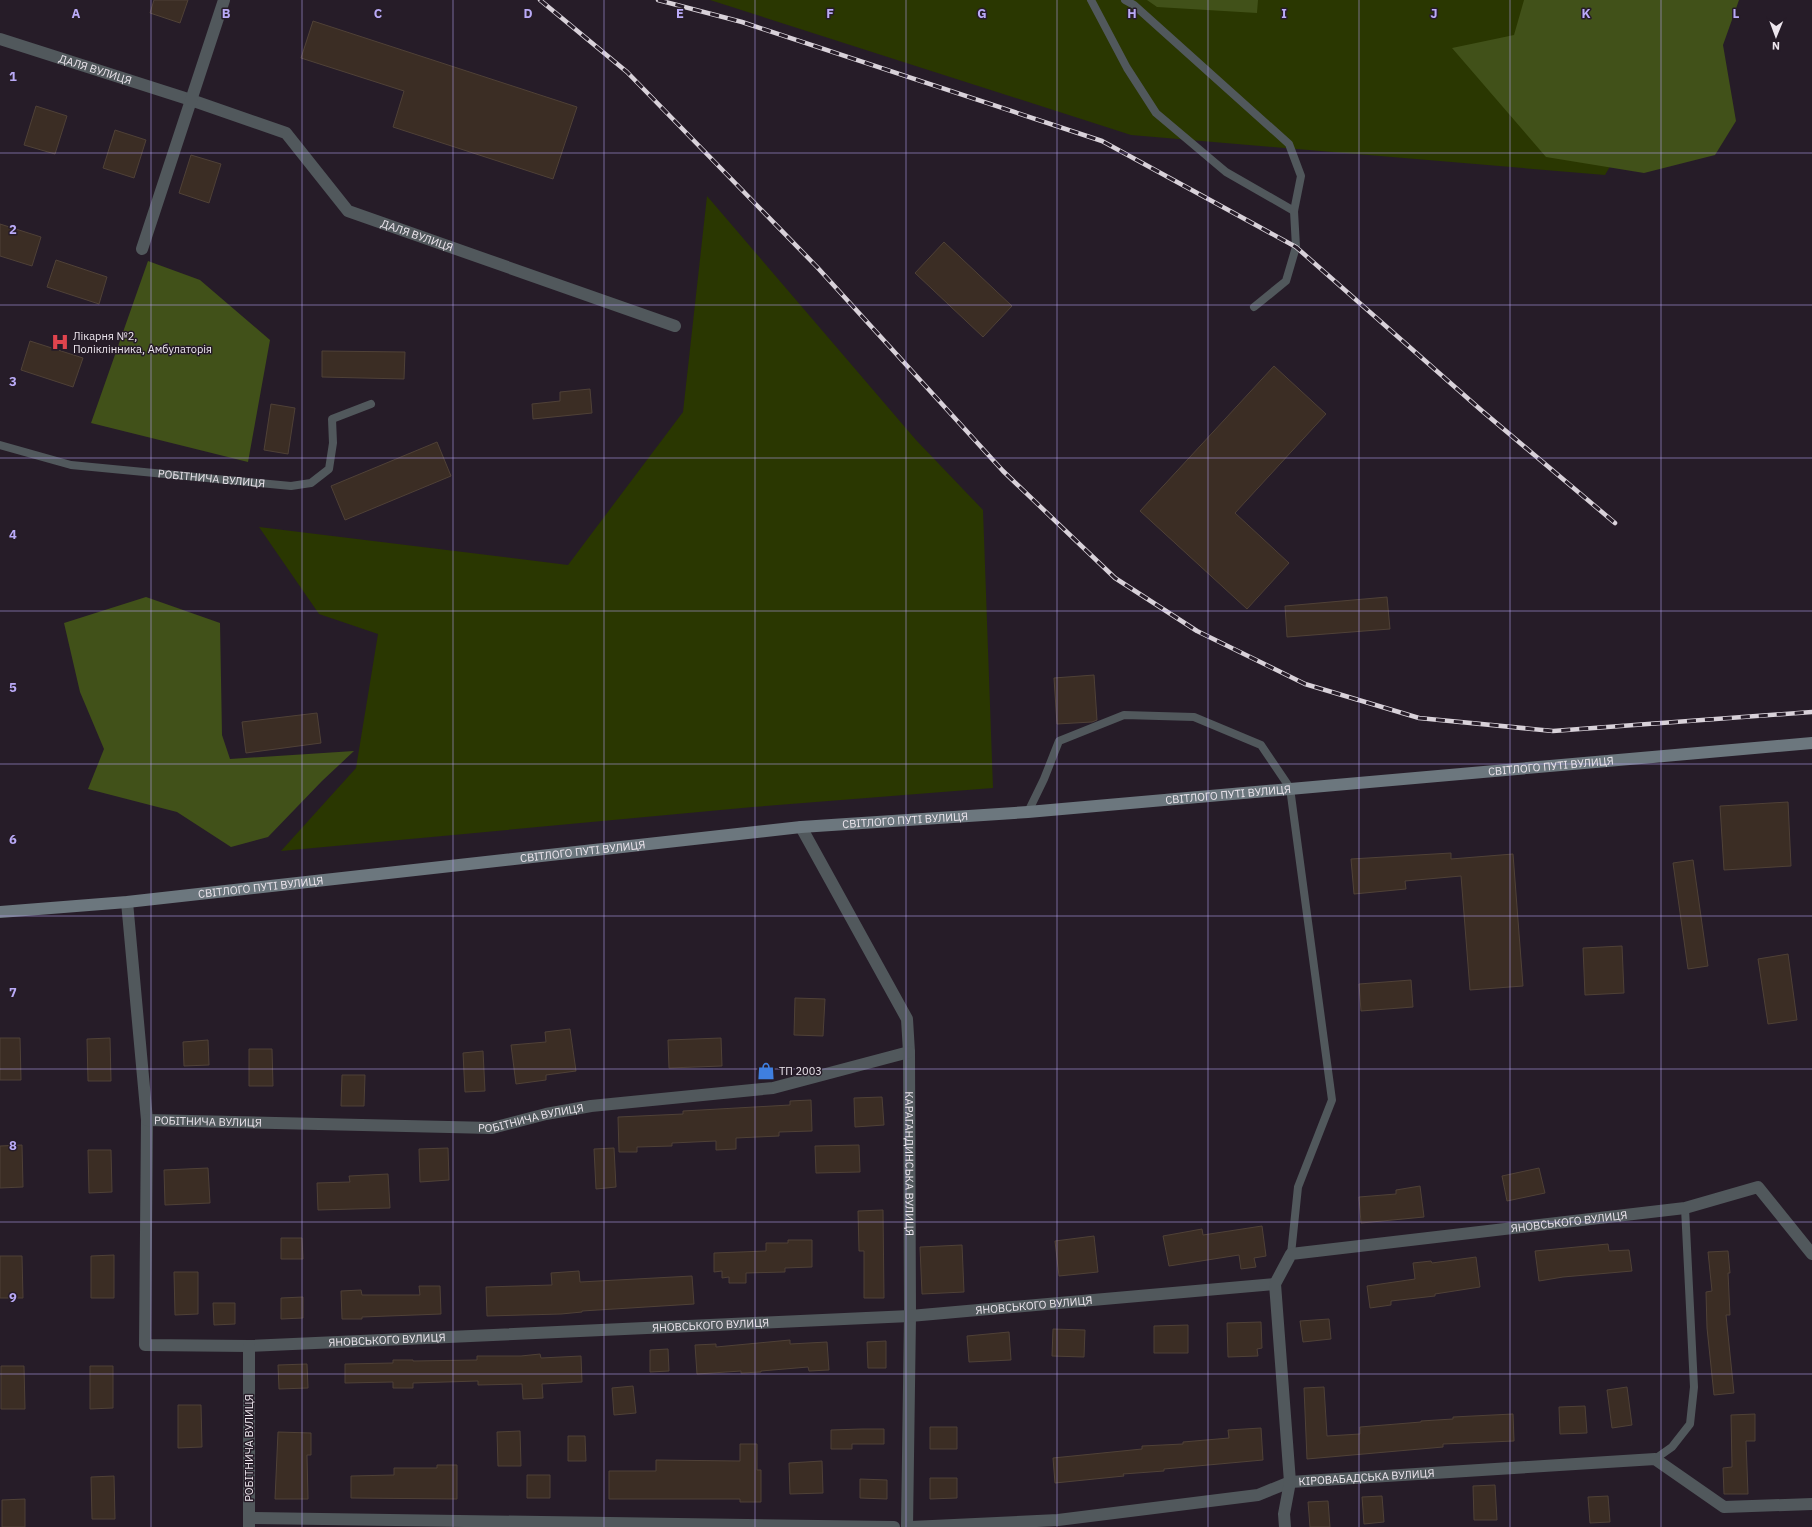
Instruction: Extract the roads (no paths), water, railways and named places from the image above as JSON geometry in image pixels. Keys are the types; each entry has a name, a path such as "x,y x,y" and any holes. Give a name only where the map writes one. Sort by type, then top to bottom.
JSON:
{"main road":[{"name":"СВІТЛОГО ПУТІ ВУЛИЦЯ","path":"0,912 127,902 802,827 1028,812 1812,743"}],"street":[{"path":"142,249 224,0"},
{"name":"ДАЛЯ ВУЛИЦЯ","path":"0,39 191,100 286,133 348,211 675,326"},
{"name":"КАРАГАНДИНСЬКА ВУЛИЦЯ","path":"802,827 907,1019 909,1052 910,1316 907,1527"},
{"name":"РОБІТНИЧА ВУЛИЦЯ","path":"127,902 147,1120 145,1345"},
{"name":"РОБІТНИЧА ВУЛИЦЯ","path":"147,1120 492,1128 546,1114 591,1106 773,1088 909,1052"},
{"name":"ЯНОВСЬКОГО ВУЛИЦЯ","path":"1291,1254 1685,1208 1758,1187 1812,1254"},
{"path":"1285,1527 1284,1514 1290,1482 1275,1284 1291,1254"},
{"name":"ЯНОВСЬКОГО ВУЛИЦЯ","path":"145,1345 249,1346 910,1316 1275,1284"},
{"name":"РОБІТНИЧА ВУЛИЦЯ","path":"249,1346 249,1523"},
{"path":"1655,1459 1724,1507 1812,1504"},
{"name":"КІРОВАБАДСЬКА ВУЛИЦЯ","path":"911,1527 1066,1519 1258,1494 1290,1482 1655,1459"},
{"path":"249,1523 894,1527"}],"lane":[{"path":"1091,0 1127,68 1156,113 1226,172 1294,211"},
{"path":"1126,0 1134,5 1289,144 1301,176 1294,211 1296,247 1286,281 1254,307"},
{"name":"РОБІТНИЧА ВУЛИЦЯ","path":"0,445 71,465 291,486 311,483 329,469 333,443 332,419 371,404"},
{"path":"1028,812 1044,779 1059,741 1124,715 1194,717 1262,745 1290,788 1332,1100 1298,1187 1291,1254"},
{"path":"1655,1459 1672,1447 1690,1424 1694,1387 1685,1208"}],"railway":[{"path":"540,0 627,72 817,267 1003,471 1115,578 1197,631 1305,684 1419,718 1553,731 1812,712"},
{"path":"658,0 742,22 1102,141 1296,247 1481,410 1615,523"}],"place":[{"name":"Лікарня №2, Поліклінника, Амбулаторія","path":"60,342"},
{"name":"ТП 2003","path":"766,1071"}]}
